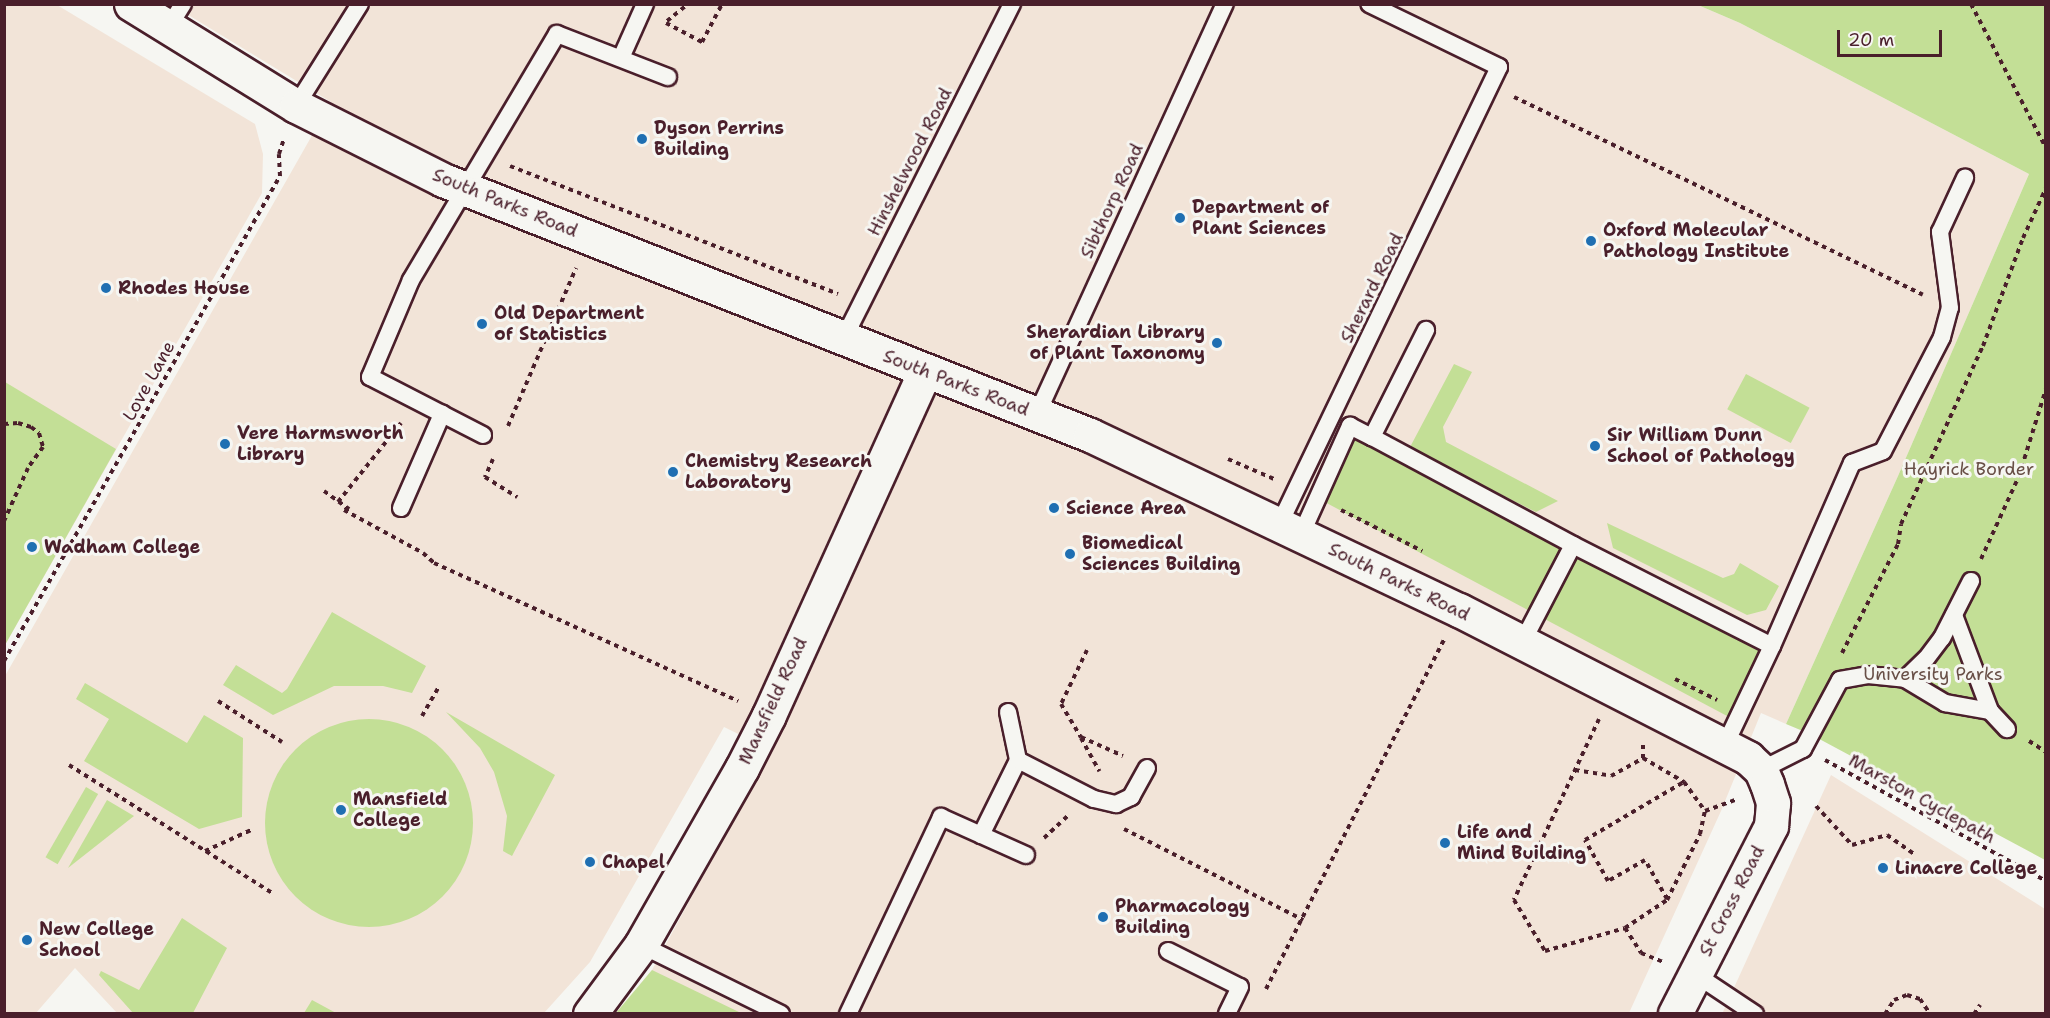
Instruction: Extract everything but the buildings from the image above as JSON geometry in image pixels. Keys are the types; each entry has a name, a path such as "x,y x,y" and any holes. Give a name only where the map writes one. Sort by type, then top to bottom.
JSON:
{"street":[{"name":"South Parks Road","path":"131,4 176,16 296,106 443,180 1090,435 1459,610 1748,758 1756,784"},
{"name":"Mansfield Road","path":"590,1014 640,945 742,768 925,371"},
{"name":"St Cross Road","path":"1675,1014 1771,826 1773,803 1756,784"}],"lane":[{"path":"296,106 360,4"},
{"path":"621,58 645,4"},
{"name":"Hinshelwood Road","path":"844,338 1012,4"},
{"name":"Sibthorp Road","path":"1037,414 1225,4"},
{"name":"Sherard Road","path":"1290,530 1500,67 1369,4"},
{"path":"483,435 370,378 411,280 557,33 668,77"},
{"path":"1725,745 1772,646 1852,463 1883,451 1942,337 1950,308 1940,232 1965,178"},
{"path":"1372,436 1426,330"},
{"path":"401,508 442,414"},
{"path":"1290,530 1350,426 1573,545 1772,646"},
{"path":"1522,644 1573,545"},
{"path":"1905,679 1931,652 1954,615 1971,581"},
{"path":"1954,615 1990,711 2007,729"},
{"path":"1756,784 1803,749 1840,680 1868,675 1905,679 1945,703 1990,711"},
{"path":"981,835 1018,760 1008,712"},
{"path":"1018,760 1094,799 1116,804 1131,797 1147,768"},
{"path":"848,1014 941,817 1026,855"},
{"path":"640,945 781,1014"},
{"path":"1168,951 1240,987 1227,1014"},
{"path":"1695,974 1755,1014"}],"path":[{"path":"665,22 702,42 722,4"},
{"path":"1971,4 2046,148"},
{"path":"1492,86 1950,308"},
{"name":"Love Lane","path":"4,661 280,176 279,154 296,106"},
{"path":"524,171 860,303"},
{"path":"1840,680 1840,657 1898,544 1901,524 1983,346 2023,238 2046,188"},
{"path":"517,497 485,477 589,237"},
{"path":"1971,581 2019,476 2046,389"},
{"path":"338,502 418,402"},
{"path":"4,424 18,423 31,427 39,433 43,447 28,468 4,521"},
{"path":"483,435 503,436"},
{"path":"324,491 349,509 344,510 423,553 434,563 768,715"},
{"path":"1264,993 1459,610"},
{"path":"1087,650 1061,704 1081,737 1147,768"},
{"path":"422,716 439,686"},
{"path":"1613,690 1514,900 1545,951 1625,928 1667,900 1700,834 1705,811 1683,782 1642,758"},
{"path":"218,701 282,742"},
{"path":"1642,758 1643,735"},
{"name":"Marston Cyclepath","path":"1819,756 1863,783 2046,881"},
{"path":"1575,770 1611,776 1642,758"},
{"path":"69,765 274,894"},
{"path":"1667,900 1645,860 1608,882 1585,840 1683,782"},
{"path":"1705,811 1756,784"},
{"path":"1816,806 1852,845 1887,835 1917,855"},
{"path":"1026,855 1071,812"},
{"path":"1118,825 1303,920"},
{"path":"206,851 251,830"},
{"path":"1625,928 1641,953 1695,974"},
{"path":"1885,1014 1894,1000 1907,995 1920,999 1930,1014"},
{"path":"1974,1014 1980,1005"}],"shaded area":[{"name":"Rhodes House","path":"5,5 57,5 255,124 263,154 262,193 5,645"},
{"name":"Science Area","path":"172,5 1698,5 1740,23 2029,174 1898,476 1786,724 1761,713 1721,811 1629,1013 616,1013 652,970 771,750 724,727 590,962 544,1013 117,1013 75,968 36,1013 5,1014 5,676 331,102"},
{"name":"Linacre College","path":"1831,775 2045,909 2045,1013 1722,1014"}],"green space":[{"name":"University Parks","path":"1698,5 2045,5 2045,860 1810,734 1786,724 1898,476 2029,174 1740,23"},
{"path":"1454,364 1472,372 1443,427 1446,442 1558,501 1536,512 1409,449"},
{"path":"1746,374 1810,408 1791,443 1727,409"},
{"name":"Wadham College","path":"5,382 116,449 5,645"},
{"path":"1350,426 1770,649 1733,719 1313,496"},
{"path":"1607,523 1723,578 1734,574 1740,563 1779,586 1766,610 1747,615 1613,548"},
{"path":"332,612 426,666 412,693 383,686 334,686 273,715 223,685 236,665 282,693 287,689"},
{"path":"85,683 187,743 204,715 243,738 242,817 199,829 84,761 109,719 76,699"},
{"path":"446,712 555,775 512,856 503,851 507,816 494,772 480,748"},
{"path":"359,719 379,719 399,723 418,731 443,749 456,765 465,783 473,813 469,853 465,863 456,881 443,897 427,910 399,923 379,927 359,927 339,923 320,915 303,904 288,889 269,853 265,833 265,813 269,793 277,774 288,757 303,742 339,723"},
{"path":"86,787 98,794 58,864 46,857"},
{"path":"107,800 134,816 68,868"},
{"path":"182,918 227,948 193,1013 133,1013 99,975 101,971 139,990"},
{"path":"652,970 741,1013 616,1013"},
{"path":"312,1000 336,1013 304,1013"}],"place":[{"name":"Dyson Perrins Building","path":"642,139"},
{"name":"Department of Plant Sciences","path":"1180,218"},
{"name":"Oxford Molecular Pathology Institute","path":"1591,241"},
{"name":"Rhodes House","path":"106,288"},
{"name":"Old Department of Statistics","path":"482,324"},
{"name":"Sherardian Library of Plant Taxonomy","path":"1217,343"},
{"name":"Vere Harmsworth Library","path":"225,444"},
{"name":"Sir William Dunn School of Pathology","path":"1595,446"},
{"name":"Chemistry Research Laboratory","path":"673,472"},
{"name":"Science Area","path":"1054,508"},
{"name":"Wadham College","path":"32,547"},
{"name":"Biomedical Sciences Building","path":"1070,554"},
{"name":"Mansfield College","path":"341,810"},
{"name":"Life and Mind Building","path":"1445,843"},
{"name":"Chapel","path":"590,862"},
{"name":"Linacre College","path":"1883,868"},
{"name":"Pharmacology Building","path":"1103,917"},
{"name":"New College School","path":"27,940"}],"park label":[{"name":"Hayrick Border","path":"1969,469"}]}
